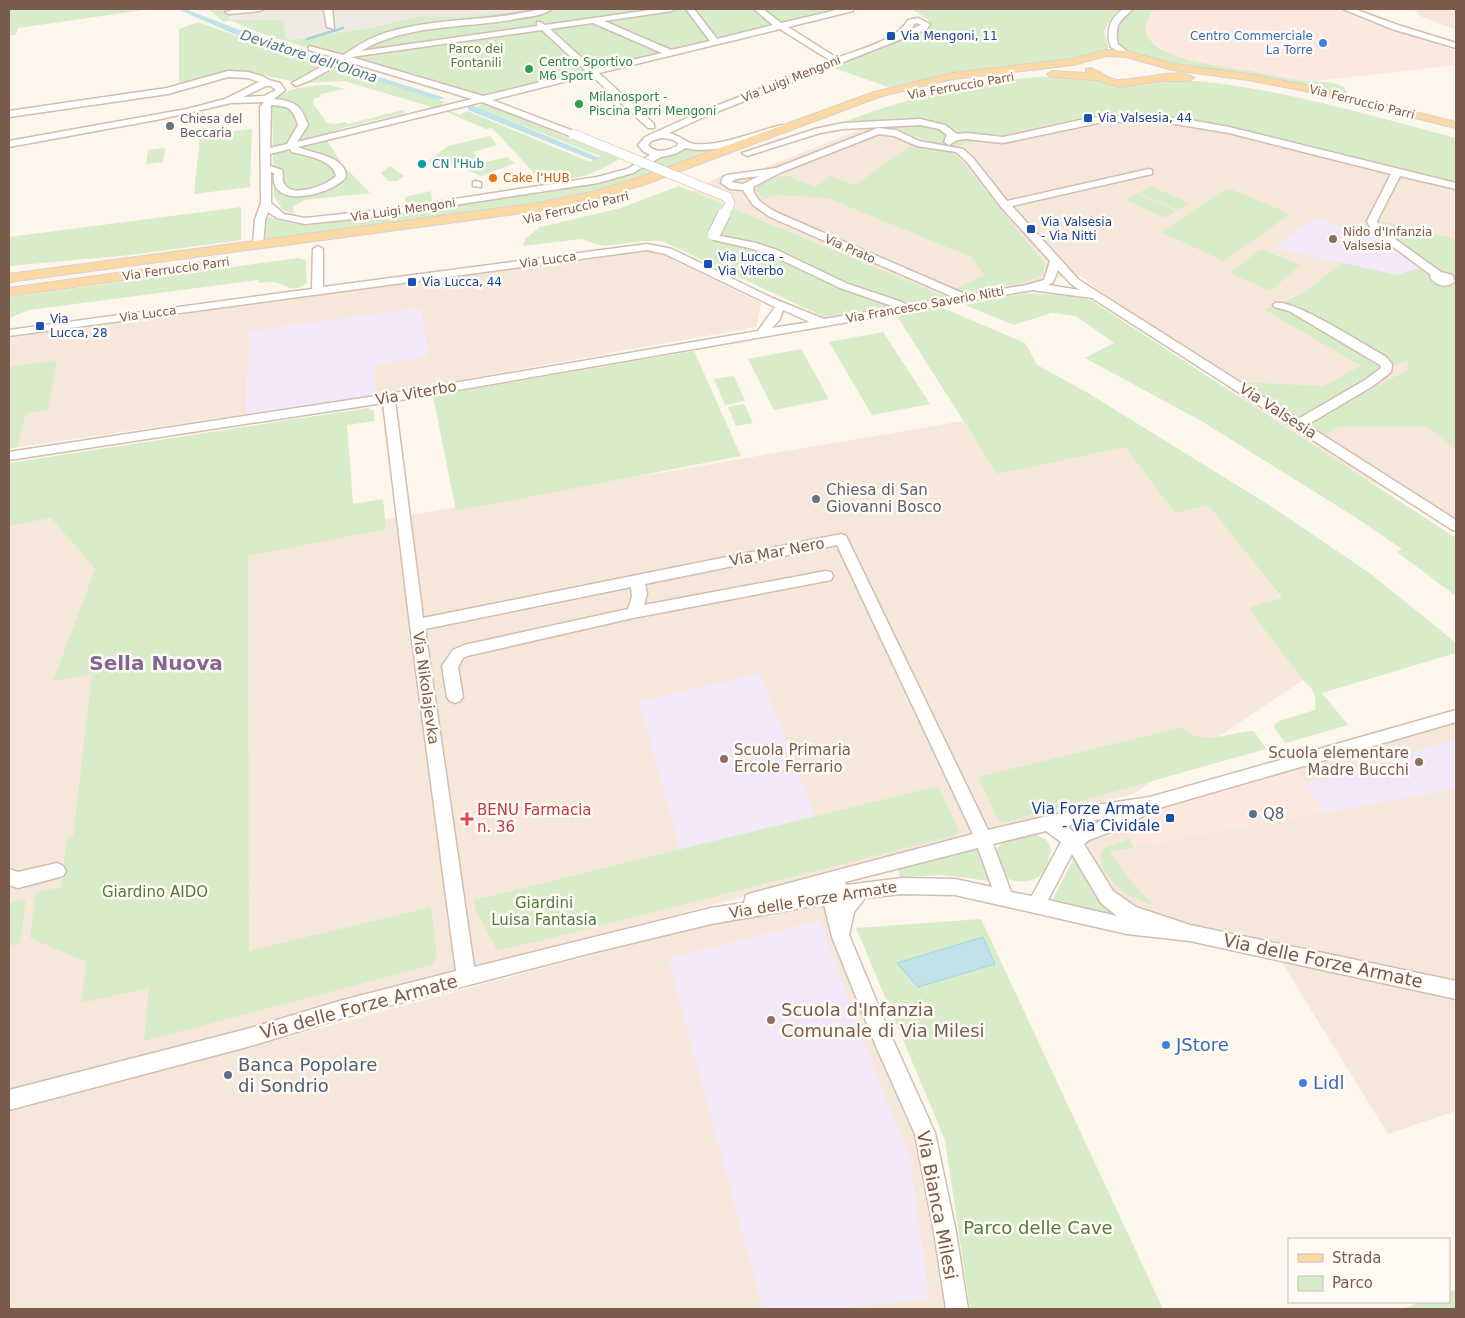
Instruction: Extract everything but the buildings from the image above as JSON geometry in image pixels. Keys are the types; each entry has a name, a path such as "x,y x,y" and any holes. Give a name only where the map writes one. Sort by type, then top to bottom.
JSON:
{"main road":[{"name":"Via Ferruccio Parri","path":"9,278 538,207 570,201 642,181 878,94 977,72 1061,64 1091,58 1110,49 1173,68 1305,88 1456,125"},
{"path":"1091,58 1087,63 1087,67 1099,77"},
{"path":"1150,61 1158,70 1157,76 1153,79"},
{"name":"Via Ferruccio Parri","path":"9,293 26,289 566,213 645,192 874,106 932,90 980,81 1031,75 1065,74 1099,77 1127,84 1153,79 1191,78 1251,85 1304,96 1456,134"},
{"path":"258,244 263,251 272,254 283,254"}],"street":[{"path":"229,12 260,9"},
{"path":"328,9 330,27"},
{"path":"296,83 318,73 378,38 410,29 480,22 530,14 548,9"},
{"path":"344,57 672,9"},
{"path":"690,9 715,42"},
{"path":"758,9 780,26 831,58"},
{"path":"271,151 850,9"},
{"path":"1110,49 1112,26 1116,18 1128,9"},
{"path":"1347,9 1395,28 1456,46"},
{"path":"530,14 651,126"},
{"path":"593,20 670,53"},
{"path":"791,23 841,54"},
{"path":"410,29 424,44"},
{"name":"Via Luigi Mengoni","path":"655,136 899,36"},
{"path":"312,48 482,99 727,197 730,203 714,234 718,238 752,245 772,252 844,286 898,304 904,309"},
{"path":"9,114 162,92 228,74 254,76 268,84 278,86 281,90 269,102 266,203 260,220 258,244"},
{"path":"251,94 254,76"},
{"path":"9,142 177,114 251,94 268,84"},
{"path":"251,94 269,102 288,104 299,112 303,125 291,146"},
{"path":"954,145 979,146 995,140 1081,121 1153,118 1204,124 1396,173 1456,186"},
{"path":"681,142 679,132 684,123"},
{"name":"Via Valsesia","path":"747,153 818,131 847,126 923,123 947,130 952,135 954,145 971,162 1005,205 1072,279 1456,526"},
{"path":"658,154 647,150 643,145 644,142 655,136 670,136 681,142 703,146 794,126"},
{"name":"Via Prato","path":"954,145 917,143 890,132 878,131 747,181 749,195 760,206 774,215 965,298"},
{"path":"954,145 963,135 979,146"},
{"name":"Via Luigi Mengoni","path":"266,203 269,208 281,216 305,221 320,221 440,205 620,175 658,154 676,151 681,148 681,142"},
{"path":"271,169 279,172 279,184 282,188 298,193 310,193 327,188 341,177 339,168 331,161 304,154 291,146"},
{"path":"971,162 979,146"},
{"path":"638,166 645,157 647,150"},
{"path":"1005,205 1149,172"},
{"path":"1396,173 1372,225 1377,231 1438,275"},
{"name":"Via Lucca","path":"9,333 647,247 668,251 768,300 823,323"},
{"path":"318,249 318,291"},
{"path":"1055,262 1055,284"},
{"path":"1060,275 1072,279 1075,287 1055,284 1060,275"},
{"name":"Via Valsesia","path":"1055,284 1099,296"},
{"name":"Via Francesco Saverio Nitti","path":"823,323 1055,284"},
{"name":"Via Lucca","path":"768,300 798,327"},
{"name":"Via Valsesia","path":"1279,305 1292,309 1381,359 1386,364 1387,369 1369,383 1303,422"},
{"path":"762,333 774,318 777,310"},
{"name":"Via Viterbo","path":"9,456 389,398 823,323"},
{"name":"Via Nikolajevka","path":"389,398 417,625 466,978"},
{"name":"Via Mar Nero","path":"417,625 842,539 984,839"},
{"path":"455,698 450,666 458,654 464,651 633,612 826,576"},
{"path":"633,612 639,604 641,592 637,581"},
{"path":"1047,824 1118,806 1150,804 1456,716"},
{"path":"1036,906 1066,848 1073,841 1125,819 1150,804"},
{"name":"Via delle Forze Armate","path":"710,916 735,906 885,863 1047,824 1058,829 1073,841 1099,885 1117,906 1131,914 1190,933 1456,990"},
{"path":"984,839 1004,897"},
{"path":"833,894 844,883 868,876 885,863"},
{"path":"9,877 18,880 57,871"},
{"name":"Via delle Forze Armate","path":"9,1100 246,1038 343,1009 710,916 833,894 862,890 930,886 955,887 1126,926 1190,933"},
{"path":"841,938 846,908 862,890"},
{"name":"Via Bianca Milesi","path":"833,894 835,921 841,938 882,1037 925,1133 958,1309"}],"shaded area":[{"path":"230,9 518,9 519,11 458,17 419,16 374,27 292,40 229,20"},
{"path":"1154,9 1336,9 1456,51 1456,65 1308,82 1198,63 1167,53 1149,39 1144,27 1151,11"},
{"path":"1414,9 1456,9 1456,30 1420,16"},
{"path":"1056,96 1456,154 1456,526 1308,449 1140,319 1078,275 946,297 691,191 728,173 752,173 859,130 888,121"},
{"name":"Nido d'Infanzia Valsesia","path":"1315,218 1357,231 1364,229 1419,268 1397,275 1275,248"},
{"path":"623,252 657,252 761,303 757,327 375,395 374,365 250,331 246,414 18,447 26,413 57,361 9,367 9,338"},
{"path":"421,308 428,356 374,365 375,395 246,414 250,331"},
{"path":"963,421 997,474 1124,446 1175,512 1208,505 1282,599 1248,608 1303,680 1133,794 9,1090 9,526 51,518 95,569 54,680 224,547"},
{"name":"Scuola Primaria Ercole Ferrario","path":"760,673 815,816 680,849 639,702"},
{"path":"1456,720 1456,983 1180,924 1129,905 1114,894 1079,844 1120,821 1326,812 1293,766"},
{"name":"Scuola elementare Madre Bucchi","path":"1456,739 1456,789 1326,812 1306,784"},
{"path":"1293,766 1326,812 1134,847 1120,821 1143,808"},
{"path":"828,899 921,1139 949,1309 9,1309 9,1112 710,923"},
{"path":"820,920 879,1082 910,1157 929,1299 834,1309 763,1309 668,958"},
{"path":"1276,953 1456,990 1456,1111 1388,1134"}],"green space":[{"path":"9,9 150,9 18,28 16,35 9,35"},
{"path":"208,9 230,9 229,20 224,22"},
{"name":"Parco dei Fontanili","path":"518,9 840,9 475,100 263,34 229,20 283,20 286,38 292,40 374,27 419,16 458,17 519,11"},
{"path":"912,9 1122,9 1114,14 1104,31 1108,50 1061,62 971,70 888,87 831,67 929,28 928,20"},
{"path":"1134,9 1159,10 1152,11 1146,24 1146,32 1152,42 1162,50 1176,56 1208,64 1292,79 1334,83 1343,86 1350,97 1183,67 1128,53 1117,46 1116,23"},
{"path":"198,22 325,63 316,69 326,74 337,67 445,102 438,107 432,107 344,81 301,83 243,71 179,83 179,29"},
{"path":"1053,76 1079,77 1124,86 1187,80 1262,90 1360,112 1456,138 1456,181 1189,118 1126,114 1098,115 1071,119 947,148 890,126 844,122 895,104 973,85"},
{"path":"330,85 345,89 320,94 321,96 314,99 313,103 327,123 345,122 348,124 403,110 406,113 339,129 324,136 342,164 370,193 305,200 293,207 296,215 282,209 274,196 272,104 277,98 291,90"},
{"path":"484,103 620,159 588,175 570,179 553,178 550,172 535,174 492,128 486,129 442,110 445,109 460,115 467,111 590,162 600,156 476,107"},
{"path":"252,129 250,187 194,194 200,135"},
{"path":"490,136 497,145 473,152 482,163 507,157 515,163 481,176 455,165 439,168 428,161 448,146"},
{"path":"751,136 630,180 555,200 261,241 264,219 267,217 309,225 407,213 599,181 683,147 691,148"},
{"path":"910,147 946,150 958,157 1044,263 1042,274 1037,278 1017,284 963,292 956,289 984,275 971,257 828,198 778,195 764,199 755,191 757,185 786,175 815,187 831,176 855,185"},
{"path":"165,148 163,162 146,164 148,150"},
{"path":"390,166 404,176 397,181 388,181 381,173"},
{"path":"679,186 946,297 824,317 662,241 644,241 603,246 581,239 523,246 526,238 540,227 621,208"},
{"path":"1150,186 1189,203 1178,210 1139,193"},
{"path":"1228,188 1290,214 1224,261 1161,232"},
{"path":"431,191 432,201 411,204 405,201 405,197"},
{"path":"1137,193 1176,211 1165,218 1126,200"},
{"path":"241,207 241,240 131,255 9,266 9,237"},
{"path":"1380,221 1456,239 1456,277 1446,271 1435,269 1385,232"},
{"path":"1261,249 1301,265 1270,291 1230,273"},
{"path":"298,258 306,260 307,283 296,288 272,282 259,283 258,280 29,310 9,318 9,298 17,296"},
{"path":"1342,263 1397,275 1419,268 1439,285 1449,286 1456,284 1456,449 1428,427 1339,427 1326,435 1308,423 1409,369 1407,359 1298,418 1239,382 1323,386 1361,366 1265,310 1302,294"},
{"path":"1025,293 1073,296 1092,301 1456,538 1456,596 1397,552 1402,549 1355,517 1203,422 1085,358 1114,343 1076,316 1052,313 1014,325 965,305"},
{"path":"943,308 1025,343 1037,365 1088,393 1269,505 1371,574 1456,643 1456,653 1322,693 1348,725 1286,743 1274,728 1275,724 1315,710 1316,701 1314,693 1248,608 1282,598 1208,505 1175,513 1125,447 997,474 897,316"},
{"path":"883,332 930,404 872,415 829,342"},
{"path":"801,349 829,399 774,410 748,359"},
{"path":"694,351 741,456 456,511 433,396"},
{"path":"57,360 48,410 26,413 18,447 9,449 9,367"},
{"path":"734,376 745,401 725,405 714,379"},
{"path":"744,404 753,423 736,426 728,407"},
{"name":"Giardino AIDO","path":"368,408 374,411 375,421 347,425 353,504 383,499 386,529 248,556 249,951 431,907 437,957 432,965 144,1041 149,988 81,1003 87,962 30,938 36,892 61,887 67,837 73,836 92,674 53,681 95,569 51,518 9,526 9,463"},
{"path":"1183,727 1199,737 1208,738 1254,731 1266,749 1003,823 998,819 978,777"},
{"name":"Giardini Luisa Fantasia","path":"938,786 959,830 957,835 544,940 497,950 476,911 474,900"},
{"path":"1035,835 1046,839 1051,849 1047,865 1042,874 1032,880 1020,882 1003,876 998,866 997,848 1005,841"},
{"path":"1130,839 1134,847 1109,852 1135,886 1154,905 1135,898 1119,888 1106,873 1102,864 1100,854 1104,848"},
{"path":"981,849 989,881 943,875 901,877 897,869 971,850"},
{"path":"1074,858 1092,887 1115,914 1051,902"},
{"path":"26,899 20,943 9,946 9,903"},
{"name":"Parco delle Cave","path":"981,919 1163,1309 970,1309 945,1140 856,928"},
{"path":"1456,1289 1456,1309 1402,1309 1419,1303 1450,1303 1450,1292"}],"water":[{"path":"983,937 995,964 918,987 897,963"}],"waterway":[{"name":"Deviatore dell'Olona","path":"180,9 211,23 276,46 441,98"},
{"path":"307,39 343,28"},
{"name":"Deviatore dell'Olona","path":"471,108 596,158"}],"place":[{"name":"Via Mengoni, 11","path":"891,36"},
{"name":"Centro Commerciale La Torre","path":"1323,43"},
{"name":"Centro Sportivo M6 Sport","path":"529,69"},
{"name":"Milanosport - Piscina Parri Mengoni","path":"579,104"},
{"name":"Via Valsesia, 44","path":"1088,118"},
{"name":"Chiesa del Beccaria","path":"170,126"},
{"name":"CN l'Hub","path":"422,164"},
{"name":"Cake l’HUB","path":"493,178"},
{"name":"Via Valsesia - Via Nitti","path":"1031,229"},
{"name":"Nido d'Infanzia Valsesia","path":"1333,239"},
{"name":"Via Lucca - Via Viterbo","path":"708,264"},
{"name":"Via Lucca, 44","path":"412,282"},
{"name":"Via Lucca, 28","path":"40,326"},
{"name":"Chiesa di San Giovanni Bosco","path":"816,499"},
{"name":"Scuola Primaria Ercole Ferrario","path":"724,759"},
{"name":"Scuola elementare Madre Bucchi","path":"1419,762"},
{"name":"Q8","path":"1253,814"},
{"name":"Via Forze Armate - Via Cividale","path":"1170,818"},
{"name":"BENU Farmacia n. 36","path":"467,819"},
{"name":"Scuola d'Infanzia Comunale di Via Milesi","path":"771,1020"},
{"name":"JStore","path":"1166,1045"},
{"name":"Banca Popolare di Sondrio","path":"228,1075"},
{"name":"Lidl","path":"1303,1083"}],"district":[{"name":"Sella Nuova","path":"156,663"}]}
